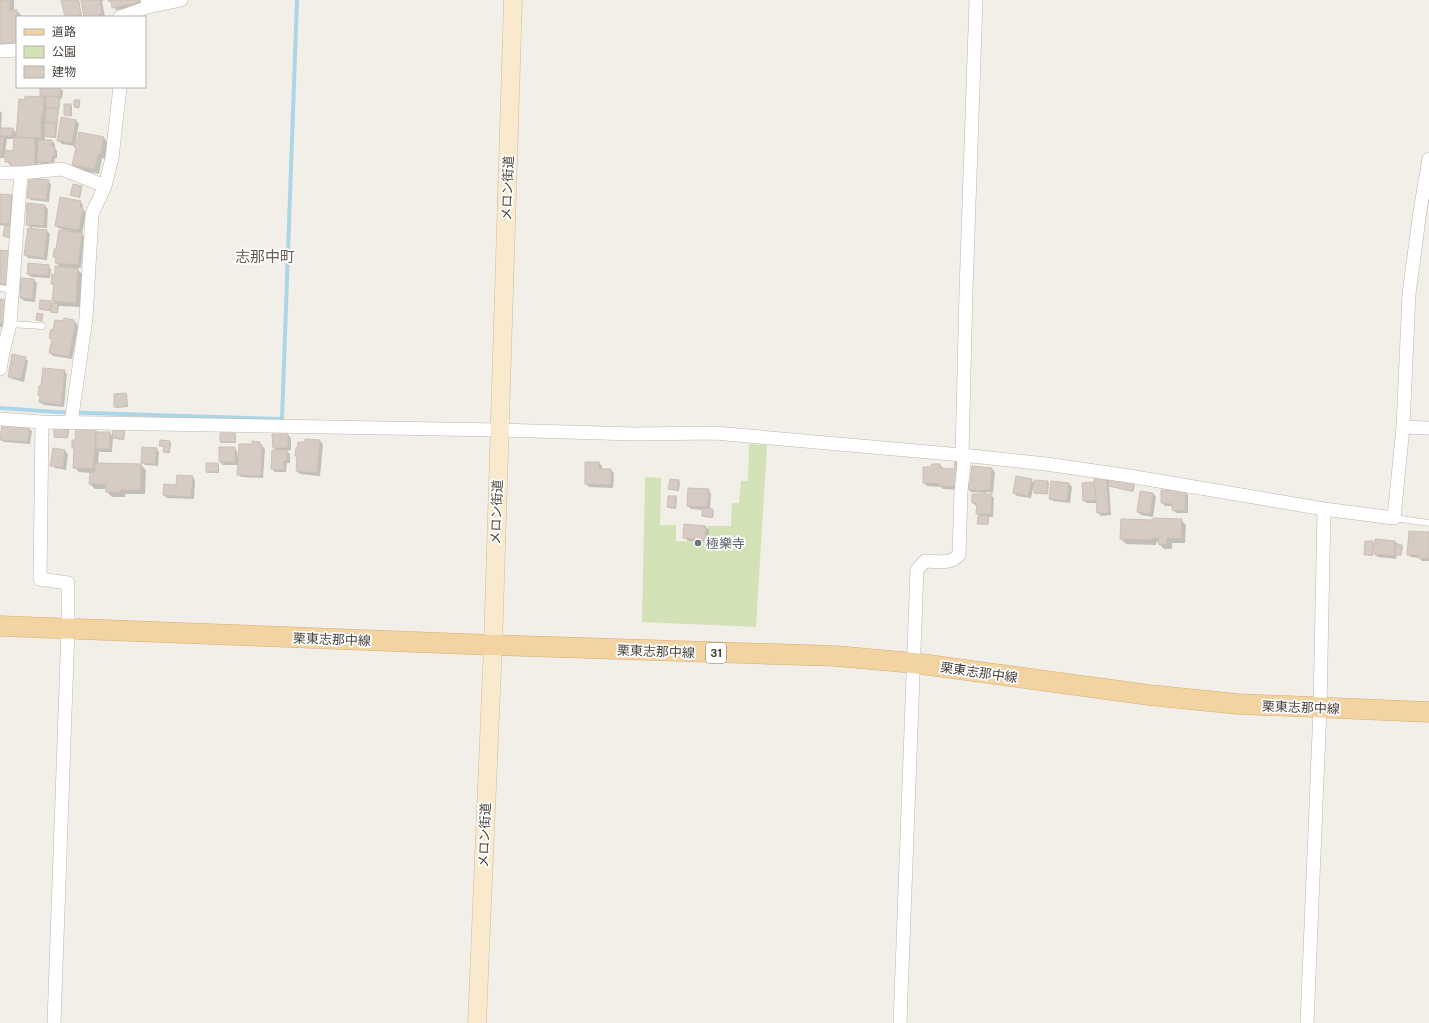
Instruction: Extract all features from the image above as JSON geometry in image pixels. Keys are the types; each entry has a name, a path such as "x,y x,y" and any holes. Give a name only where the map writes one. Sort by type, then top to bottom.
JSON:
{"main road":[{"name":"栗東志那中線","path":"0,626 492,645 836,656 914,664 1148,695 1238,704 1429,712"}],"street":[{"path":"124,16 148,4 182,0"},
{"name":"メロン街道","path":"476,1023 492,645 513,0"},
{"path":"900,1023 917,570 925,561 949,562 956,559 959,555 961,491 964,463 962,454 966,291 976,0"},
{"path":"0,51 16,50"},
{"path":"71,423 86,318 92,214 105,186 112,158 120,88"},
{"path":"0,419 71,423 499,430 635,434 715,433 962,454 1046,464 1394,518 1403,427 1409,294 1420,211 1429,159"},
{"path":"0,173 62,170 105,186"},
{"path":"0,369 10,324 6,289 21,173"},
{"path":"42,422 40,579 68,583 68,629 54,1023"},
{"path":"1403,427 1429,428"},
{"path":"1307,1023 1320,708 1324,508"}],"lane":[{"path":"10,324 42,326"},
{"path":"1394,518 1429,523"}],"green space":[{"path":"749,444 767,445 756,627 642,622 645,477 661,478 660,525 676,525 676,541 708,542 708,526 731,526 732,503 739,503 741,481 748,481"}],"building":[{"path":"0,0 10,0 10,10 17,10 16,43 0,44"},
{"path":"61,0 78,0 81,14 80,16 65,16"},
{"path":"81,0 100,0 102,14 99,14 99,16 84,16"},
{"path":"108,0 139,1 138,3 112,8 111,2"},
{"path":"40,88 60,88 60,96 40,96"},
{"path":"25,96 44,97 43,116 41,116 41,138 16,137 19,99 25,100"},
{"path":"46,96 60,97 59,108 46,108"},
{"path":"74,100 80,100 79,108 74,107"},
{"path":"64,104 71,104 71,116 64,115"},
{"path":"46,108 58,109 57,123 45,122"},
{"path":"61,117 76,120 72,143 57,141"},
{"path":"45,123 56,123 55,137 44,136"},
{"path":"0,128 13,128 13,136 0,136"},
{"path":"79,132 104,137 101,154 98,154 95,169 72,165 76,148 74,147 75,140 78,140"},
{"path":"0,136 4,137 1,156 0,156"},
{"path":"14,138 35,138 35,166 10,166 10,162 5,162 5,150 13,151"},
{"path":"38,140 52,140 52,146 55,147 54,156 52,156 52,163 37,162"},
{"path":"29,178 49,180 46,200 27,198"},
{"path":"73,184 82,186 79,197 70,195"},
{"path":"0,194 12,195 10,224 0,223"},
{"path":"60,197 81,201 80,207 83,208 79,230 55,226"},
{"path":"27,203 45,205 44,226 26,225"},
{"path":"5,225 12,226 10,238 3,236"},
{"path":"28,228 47,230 44,258 24,255"},
{"path":"59,230 82,233 78,265 55,263 56,257 53,257"},
{"path":"0,250 10,251 7,284 0,284"},
{"path":"28,263 49,265 48,276 27,274"},
{"path":"55,266 78,268 76,303 52,301 54,284 51,284 52,274 55,275"},
{"path":"21,278 34,279 33,299 20,298"},
{"path":"0,299 6,300 4,323 0,323"},
{"path":"40,300 51,301 50,310 39,309"},
{"path":"52,303 58,304 57,313 50,312"},
{"path":"37,313 43,314 42,321 36,320"},
{"path":"64,318 74,320 75,324 69,357 49,353 52,339 49,338 51,329 53,330 55,320 63,321"},
{"path":"12,354 26,357 21,379 8,377"},
{"path":"43,368 65,370 61,405 39,402 39,386 41,386"},
{"path":"126,393 127,406 114,407 114,394"},
{"path":"2,425 29,427 28,442 0,440"},
{"path":"76,427 96,429 93,469 73,468 74,448 72,448 72,440 75,440"},
{"path":"54,428 68,428 67,438 54,437"},
{"path":"113,429 124,430 123,439 112,438"},
{"path":"96,432 110,432 110,449 96,449"},
{"path":"220,433 235,433 235,442 220,442"},
{"path":"272,434 288,434 288,448 273,448"},
{"path":"305,439 320,440 317,473 296,471 296,448 298,442 305,442"},
{"path":"160,440 170,441 169,453 163,452 164,446 159,446"},
{"path":"252,441 260,442 260,445 262,445 261,476 237,475 239,444 252,444"},
{"path":"142,447 157,448 155,464 141,463"},
{"path":"219,447 235,447 235,462 219,462"},
{"path":"53,448 65,450 63,467 50,466"},
{"path":"272,450 287,450 287,461 284,461 284,470 271,469"},
{"path":"955,461 959,462 958,487 923,483 923,467 931,467 932,464 940,464 940,468 954,469"},
{"path":"585,462 599,462 599,469 611,469 611,485 585,484"},
{"path":"95,463 141,464 141,490 120,490 120,493 106,492 106,484 89,484 90,472 95,472"},
{"path":"206,463 218,463 218,472 206,472"},
{"path":"972,466 992,468 990,490 984,489 984,491 967,489 968,484 970,484"},
{"path":"177,475 193,476 191,497 163,495 164,484 176,485"},
{"path":"1016,476 1032,479 1028,496 1013,493"},
{"path":"1106,476 1109,513 1097,513 1094,477"},
{"path":"1110,478 1134,483 1132,491 1108,486"},
{"path":"670,479 679,480 678,490 668,489"},
{"path":"1034,480 1048,481 1047,494 1034,493"},
{"path":"1051,481 1069,483 1067,501 1049,499"},
{"path":"1094,482 1096,500 1083,501 1082,483"},
{"path":"688,488 709,489 707,507 687,506"},
{"path":"1161,490 1186,491 1185,511 1172,510 1172,504 1161,503"},
{"path":"1140,491 1153,493 1150,514 1137,512"},
{"path":"972,494 992,494 991,514 976,514 977,503 972,503"},
{"path":"668,496 676,496 675,508 667,507"},
{"path":"702,508 713,509 712,517 702,516"},
{"path":"978,516 988,516 988,524 977,524"},
{"path":"1153,518 1182,519 1181,539 1167,538 1167,545 1158,544 1159,538 1152,538 1152,540 1120,539 1121,519 1153,520"},
{"path":"684,524 706,526 705,540 683,538"},
{"path":"1409,531 1429,532 1429,559 1418,558 1418,555 1407,555"},
{"path":"1375,539 1395,541 1394,556 1374,554"},
{"path":"1365,541 1373,541 1372,555 1364,555"},
{"path":"1396,544 1402,545 1401,555 1395,554"}],"waterway":[{"path":"0,408 57,412 282,419 297,0"}],"place":[{"name":"極樂寺","path":"698,543"}],"district":[{"name":"志那中町","path":"265,257"}]}
